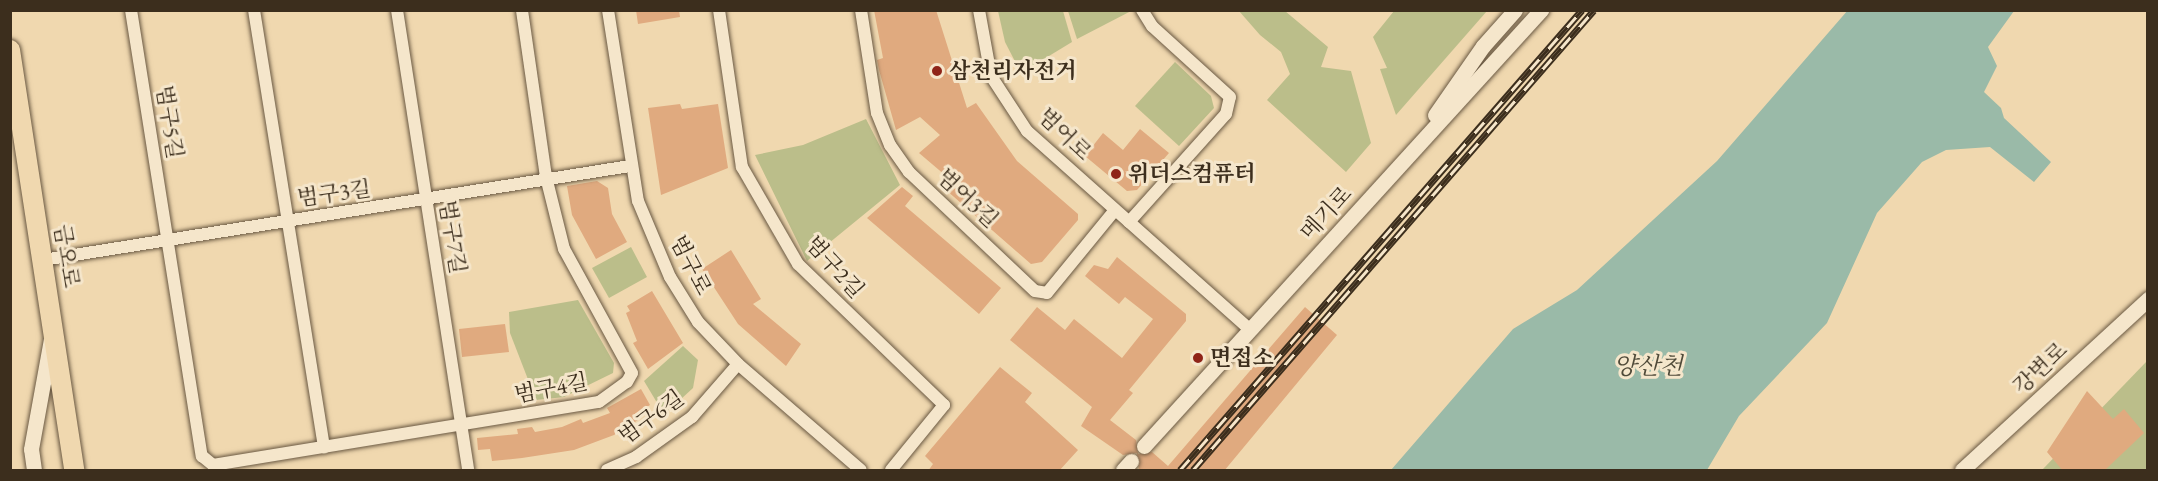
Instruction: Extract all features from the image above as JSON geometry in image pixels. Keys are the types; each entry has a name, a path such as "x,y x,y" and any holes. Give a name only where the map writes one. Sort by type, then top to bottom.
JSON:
{"main road":[{"name":"금오로","path":"10,50 74,471"}],"street":[{"name":"범구5길","path":"131,10 168,240"},
{"path":"254,10 324,447"},
{"name":"범구7길","path":"397,10 468,471"},
{"path":"522,10 546,177"},
{"name":"범구로","path":"608,10 630,166 638,201 670,277 698,322 738,364 861,471"},
{"name":"범구2길","path":"719,10 742,166 775,225 798,264 944,405 891,471"},
{"name":"범어3길","path":"861,10 877,113 890,145 909,172 1035,291 1047,293 1116,210"},
{"name":"범어로","path":"979,10 991,76 1028,131 1249,329"},
{"path":"1129,222 1226,114 1230,97 1152,26 1142,10"},
{"path":"1399,167 1483,46 1515,10"},
{"name":"메기로","path":"1144,446 1541,10"},
{"name":"범구3길","path":"43,260 286,220 426,201 546,177 630,166"},
{"name":"범구4길","path":"168,240 202,456 213,465 461,426 599,402 627,382 632,373 564,249 546,177"},
{"name":"강변로","path":"1962,471 2148,298"},
{"path":"34,471 31,449 53,327"},
{"name":"범구6길","path":"607,471 636,457 692,417 738,364"}],"green space":[{"path":"1068,10 1133,10 1077,39 1068,11"},
{"path":"998,11 1063,11 1072,42 1021,73 1005,42"},
{"path":"1239,11 1285,11 1328,47 1321,67 1351,71 1371,143 1346,172 1267,100 1290,74 1281,52 1260,35"},
{"path":"1394,11 1487,11 1396,115 1380,69 1387,68 1373,37"},
{"path":"1175,62 1211,96 1214,108 1179,146 1135,106"},
{"path":"866,119 900,185 807,261 755,155 803,145"},
{"path":"631,247 647,277 609,298 592,268"},
{"path":"578,300 614,363 613,373 564,397 536,400 510,333 509,312"},
{"path":"683,346 698,360 693,388 667,412 662,411 644,381"},
{"path":"2147,361 2147,470 2042,470"}],"water":[{"name":"양산천","path":"1848,10 2014,11 1988,47 1997,66 1984,92 2001,108 2004,118 2051,162 2034,182 1990,147 1946,150 1922,162 1877,213 1827,323 1739,416 1707,470 1391,470 1513,329 1577,290 1717,161"}],"building":[{"path":"636,10 679,10 680,17 638,24"},
{"path":"874,10 936,10 967,108 976,103 1017,161 1078,214 1078,220 1042,262 1031,264 946,190 952,181 919,153 940,135 920,117 896,130 877,60 883,58"},
{"path":"680,104 682,109 718,104 728,168 661,195 648,108"},
{"path":"1140,129 1169,153 1137,190 1127,191 1085,156 1103,133 1123,150"},
{"path":"597,181 608,188 612,214 627,242 596,259 572,215 567,186"},
{"path":"902,187 913,196 905,206 1001,288 979,314 867,218"},
{"path":"731,250 761,299 753,304 801,344 786,366 738,324 702,269"},
{"path":"1117,257 1186,314 1186,321 1129,390 1133,393 1110,420 1136,440 1138,454 1152,452 1168,466 1305,307 1337,335 1224,471 1139,471 1137,453 1123,455 1081,426 1092,407 1010,340 1037,307 1065,330 1074,319 1122,358 1153,319 1125,297 1119,304 1085,276 1094,265 1108,269"},
{"path":"652,291 683,343 648,369 633,343 637,341 626,313 630,311 627,306"},
{"path":"505,324 509,352 462,357 459,329"},
{"path":"1000,367 1032,393 1025,402 1078,450 1059,471 928,471 933,464 925,456"},
{"path":"641,389 650,405 635,414 638,420 614,435 574,450 492,461 490,449 478,450 477,438 518,434 517,429 532,427 535,432 562,427 581,419 583,423 610,413 607,408"},
{"path":"2087,391 2113,419 2124,409 2144,433 2104,471 2063,471 2047,452"}],"railway":[{"path":"1180,470 1582,10"},
{"path":"1193,470 1594,10"}],"place":[{"name":"삼천리자전거","path":"937,71"},
{"name":"위더스컴퓨터","path":"1116,174"},
{"name":"면접소","path":"1198,358"}]}
